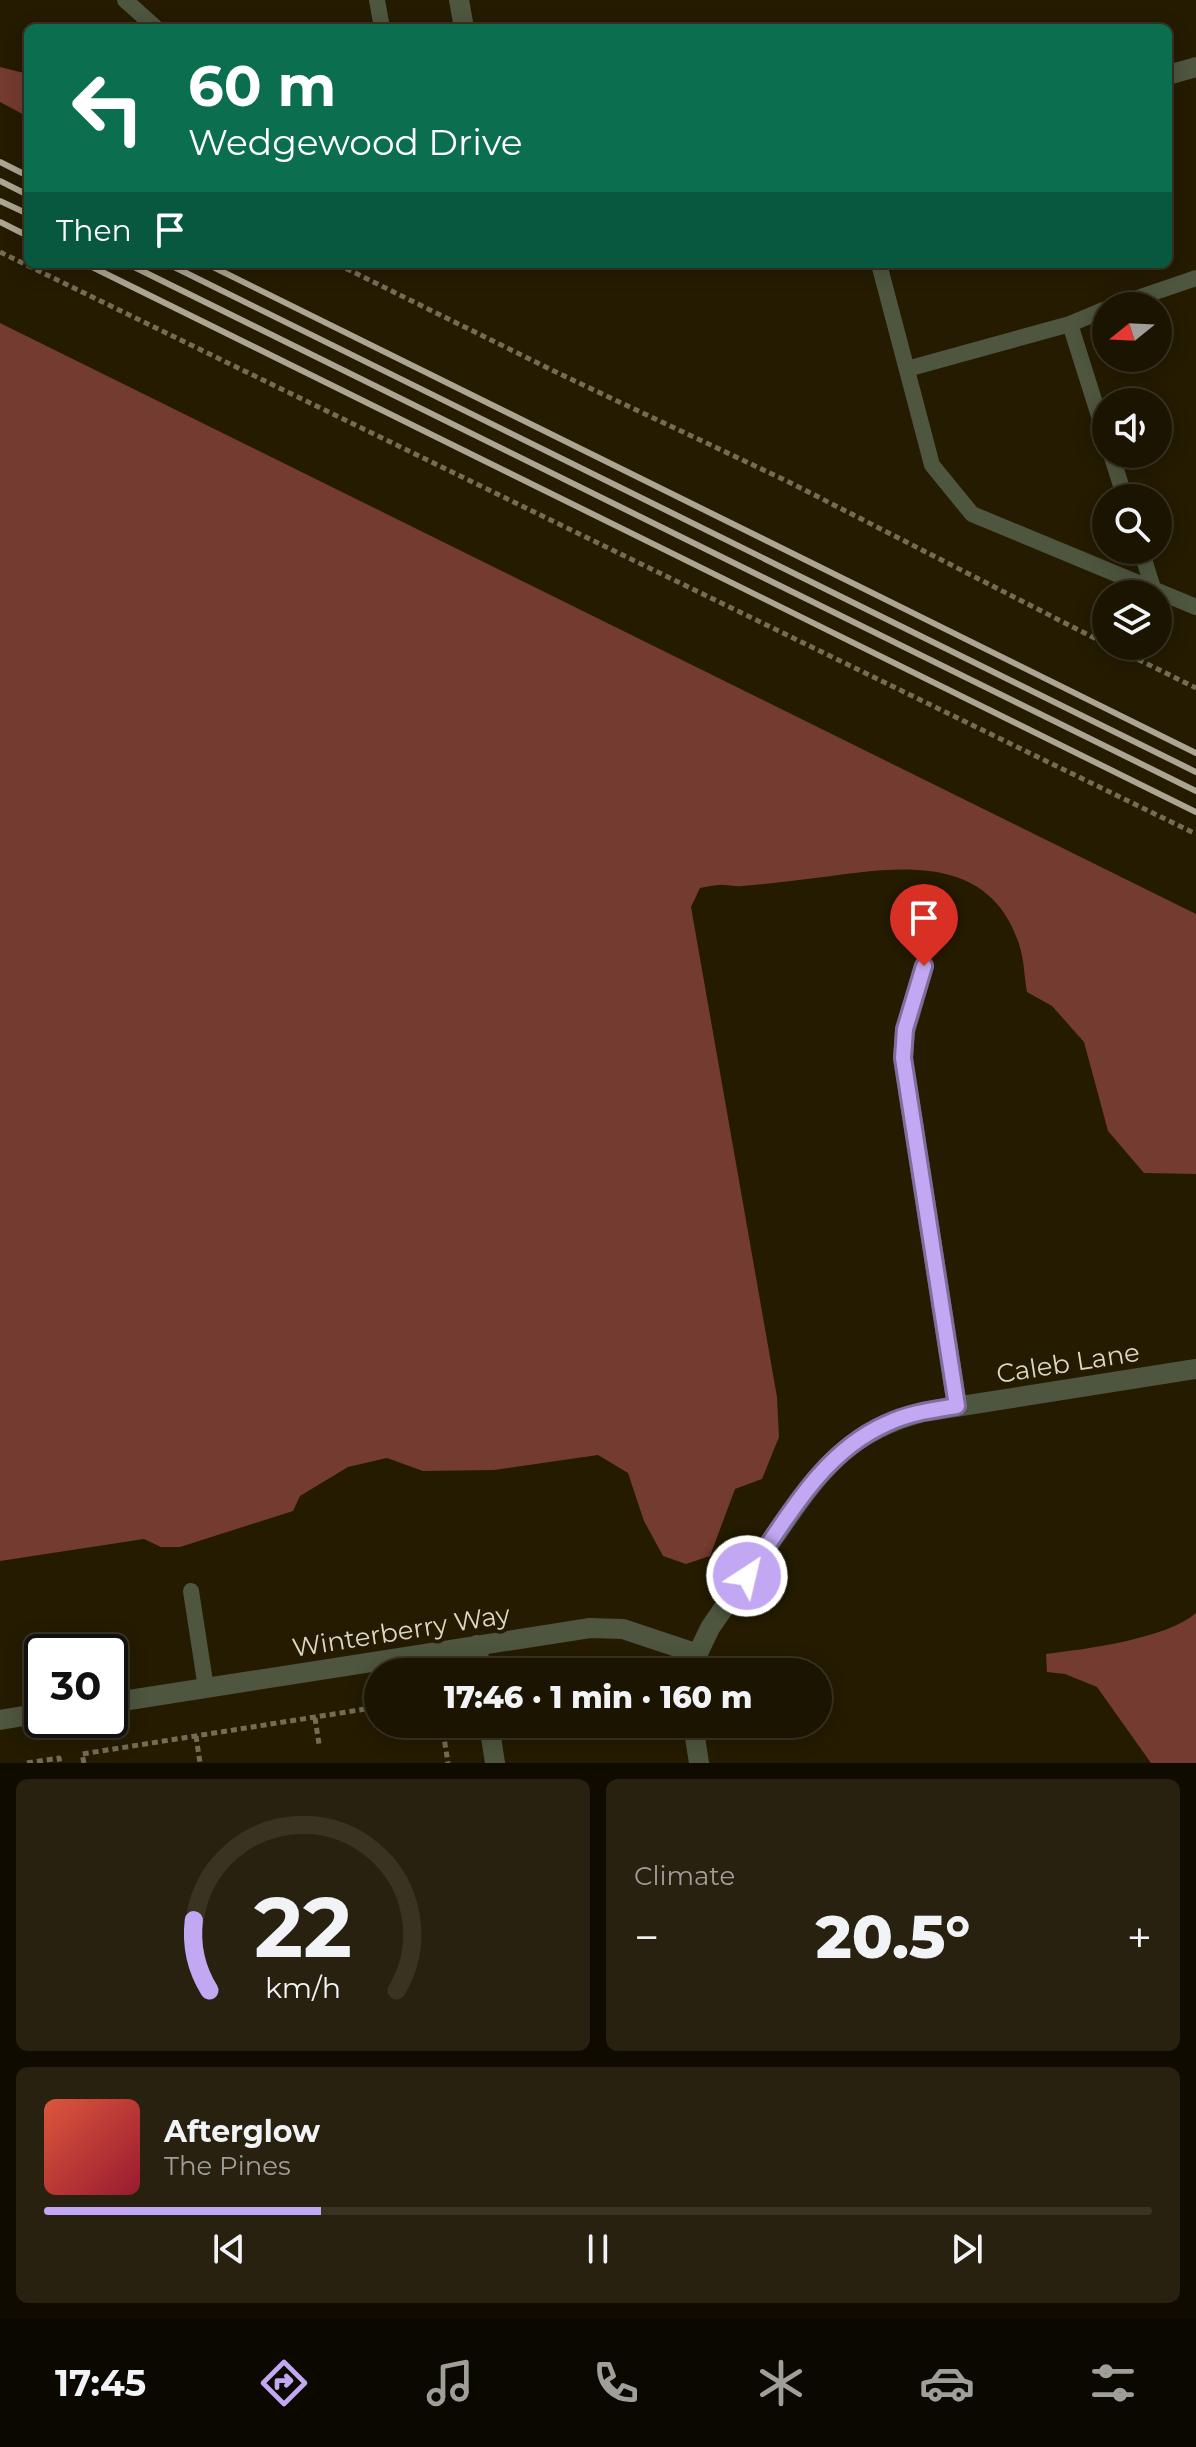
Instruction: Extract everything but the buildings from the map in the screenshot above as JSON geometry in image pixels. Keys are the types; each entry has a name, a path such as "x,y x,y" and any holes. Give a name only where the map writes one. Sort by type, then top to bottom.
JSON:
{"street":[{"path":"459,0 463,24"},
{"path":"1172,74 1196,67"},
{"path":"924,966 905,1029 903,1058 957,1406"},
{"name":"Caleb Lane","path":"698,1658 710,1628 816,1477 853,1442 886,1423 923,1412 1196,1369"},
{"name":"Winterberry Way","path":"128,1700 579,1629 612,1628 644,1635 687,1658"},
{"path":"477,1645 479,1658"},
{"path":"0,1720 24,1716"},
{"path":"491,1738 495,1763"},
{"path":"695,1738 699,1763"}],"lane":[{"path":"125,0 152,24"},
{"path":"377,0 381,24"},
{"path":"880,268 932,465 972,514 1133,580"},
{"path":"1155,292 1196,278"},
{"path":"907,369 1070,324 1092,315"},
{"path":"1070,324 1092,394"},
{"path":"1172,596 1196,607"},
{"path":"191,1591 206,1688"}],"path":[{"path":"0,252 24,264"},
{"path":"33,268 1196,834"},
{"path":"345,268 787,481 1092,637"},
{"path":"1139,660 1196,688"},
{"path":"84,1763 82,1754 364,1709"},
{"path":"315,1717 319,1744"},
{"path":"196,1736 200,1763"},
{"path":"444,1738 448,1763"},
{"path":"27,1763 59,1758 60,1763"}],"shaded area":[{"path":"0,67 24,73 24,115 0,102"},
{"path":"0,323 1196,914 1196,1174 1144,1173 1108,1131 1084,1042 1052,1006 1027,992 1019,944 1004,913 985,892 961,879 905,869 700,888 691,907 777,1397 779,1437 762,1479 735,1489 710,1556 686,1564 663,1556 644,1521 628,1473 598,1455 494,1470 423,1471 387,1458 348,1467 300,1496 293,1511 180,1547 161,1547 144,1539 0,1561"},
{"path":"1196,1613 1196,1763 1151,1763 1097,1687 1065,1674 1047,1672 1046,1654 1146,1636 1166,1630"}],"railway":[{"path":"0,162 24,174"},
{"path":"0,181 24,193"},
{"path":"0,201 24,212"},
{"path":"0,222 24,234"},
{"path":"94,268 1196,812"},
{"path":"136,268 1196,791"},
{"path":"176,268 1196,772"},
{"path":"215,268 1196,753"}],"route":[{"path":"747,1576 816,1477 853,1442 886,1423 957,1406 903,1058 905,1029 924,966"}]}
